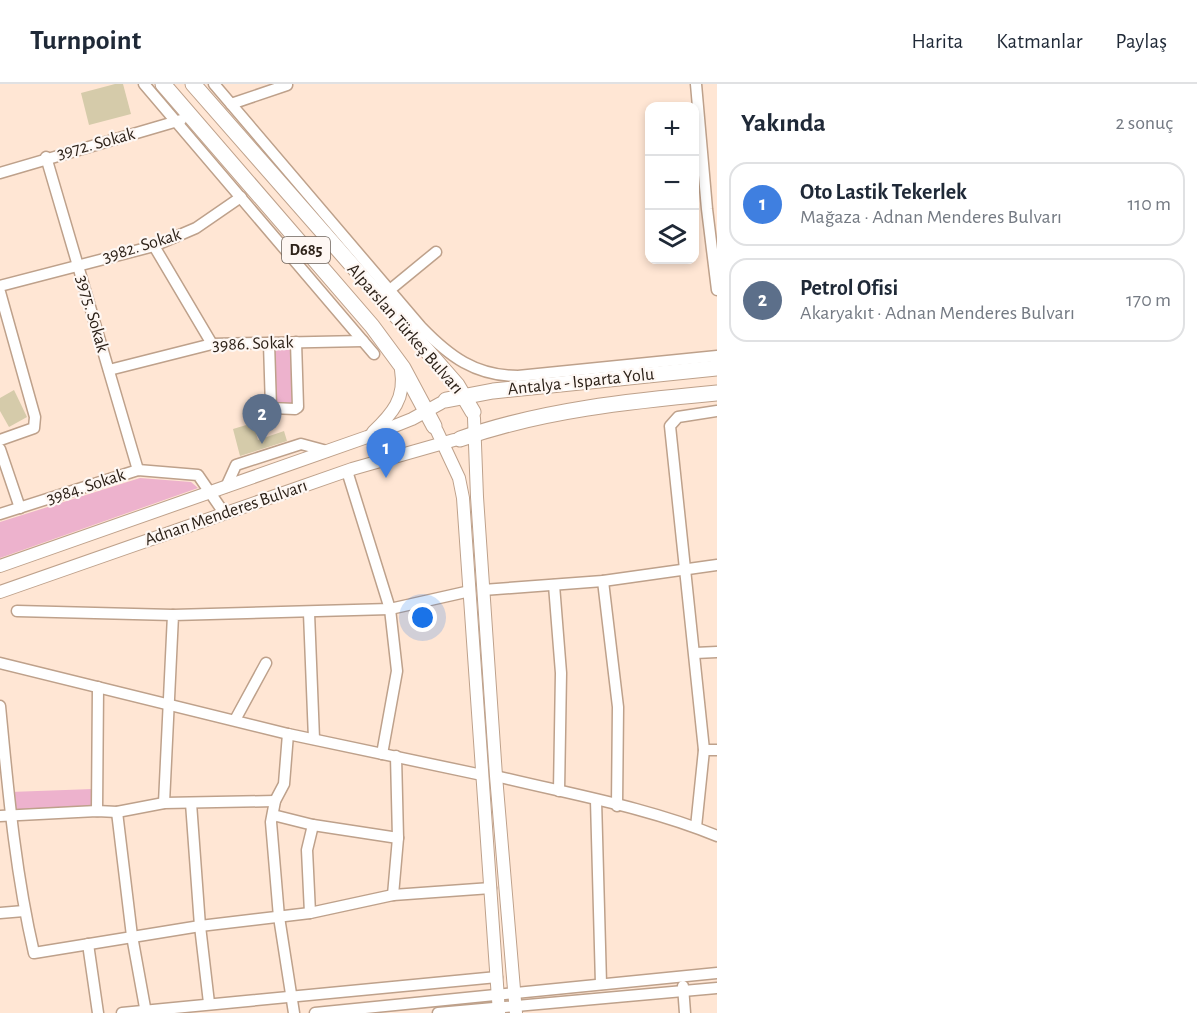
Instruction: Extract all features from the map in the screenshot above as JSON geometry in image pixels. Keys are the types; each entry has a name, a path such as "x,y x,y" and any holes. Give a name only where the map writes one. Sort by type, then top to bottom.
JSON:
{"highway":[{"name":"Alparslan Türkeş Bulvarı","path":"163,84 438,405 446,436"},
{"name":"Alparslan Türkeş Bulvarı","path":"193,84 384,295 464,395 474,421"},
{"name":"Antalya - Isparta Yolu","path":"438,405 464,395 717,368"},
{"name":"Adnan Menderes Bulvarı","path":"446,436 474,421 717,393"},
{"path":"438,405 465,402 474,421"}],"main road":[{"path":"370,436 399,401 403,380 400,363"},
{"name":"Adnan Menderes Bulvarı","path":"0,567 370,436 438,405"},
{"path":"474,421 483,590 515,1010"},
{"path":"446,436 461,487 499,1011"},
{"name":"Adnan Menderes Bulvarı","path":"0,592 446,436"},
{"path":"482,775 496,776"}],"street":[{"path":"144,84 374,354"},
{"path":"214,84 384,295 460,362 487,374 518,376 717,357"},
{"path":"696,84 717,290"},
{"path":"231,104 288,85"},
{"name":"3972. Sokak","path":"0,173 46,157 192,117"},
{"name":"3975. Sokak","path":"46,157 138,470"},
{"name":"3982. Sokak","path":"0,286 154,246 196,228 241,197"},
{"path":"154,246 212,344"},
{"path":"384,295 435,252"},
{"path":"0,292 35,417 34,428 0,440"},
{"name":"3986. Sokak","path":"109,370 212,344 363,341"},
{"path":"269,343 271,409 297,409 296,342"},
{"path":"696,828 704,750 670,426 678,417 717,411"},
{"path":"0,449 20,508"},
{"name":"3984. Sokak","path":"0,514 138,470 198,475 224,513"},
{"path":"347,471 390,609 397,671 382,753"},
{"path":"483,590 603,581 717,565"},
{"path":"603,581 618,707 617,806"},
{"path":"554,585 561,673 559,791"},
{"path":"17,611 173,615 309,613 390,609 470,591"},
{"path":"309,613 314,739"},
{"path":"164,803 173,615"},
{"path":"695,653 717,652"},
{"path":"0,663 288,734 482,775"},
{"path":"235,720 266,663"},
{"path":"98,687 98,811"},
{"path":"0,706 5,816 34,953 200,926 310,913 393,895 491,888"},
{"path":"288,734 284,784 275,801 271,822 279,917 294,1013"},
{"path":"704,750 717,750"},
{"path":"393,895 398,838 396,756"},
{"path":"496,776 596,800 717,836"},
{"path":"596,800 601,984"},
{"path":"5,816 117,812 164,803 275,801"},
{"path":"191,803 208,1004"},
{"path":"117,812 132,936 146,1012"},
{"path":"273,815 313,825 398,838"},
{"path":"310,913 307,850 313,825"},
{"path":"0,913 24,911"},
{"path":"88,944 98,1013"},
{"path":"315,1013 717,973"},
{"path":"682,976 685,1013"},
{"path":"122,1013 291,994 497,977"},
{"path":"438,1013 515,1010 563,1000 717,988"}],"shaded area":[{"path":"272,347 294,347 295,406 274,406"},
{"path":"140,478 191,482 198,488 0,558 0,522"},
{"path":"93,789 93,807 11,810 10,792"}],"building":[{"path":"123,84 131,114 89,125 81,93"},
{"path":"14,390 27,417 9,427 0,411 0,398"},
{"path":"253,423 258,440 284,431 287,441 240,456 233,429"}],"place":[{"name":"Petrol Ofisi","path":"262,444"},
{"name":"Oto Lastik Tekerlek","path":"386,478"}]}
